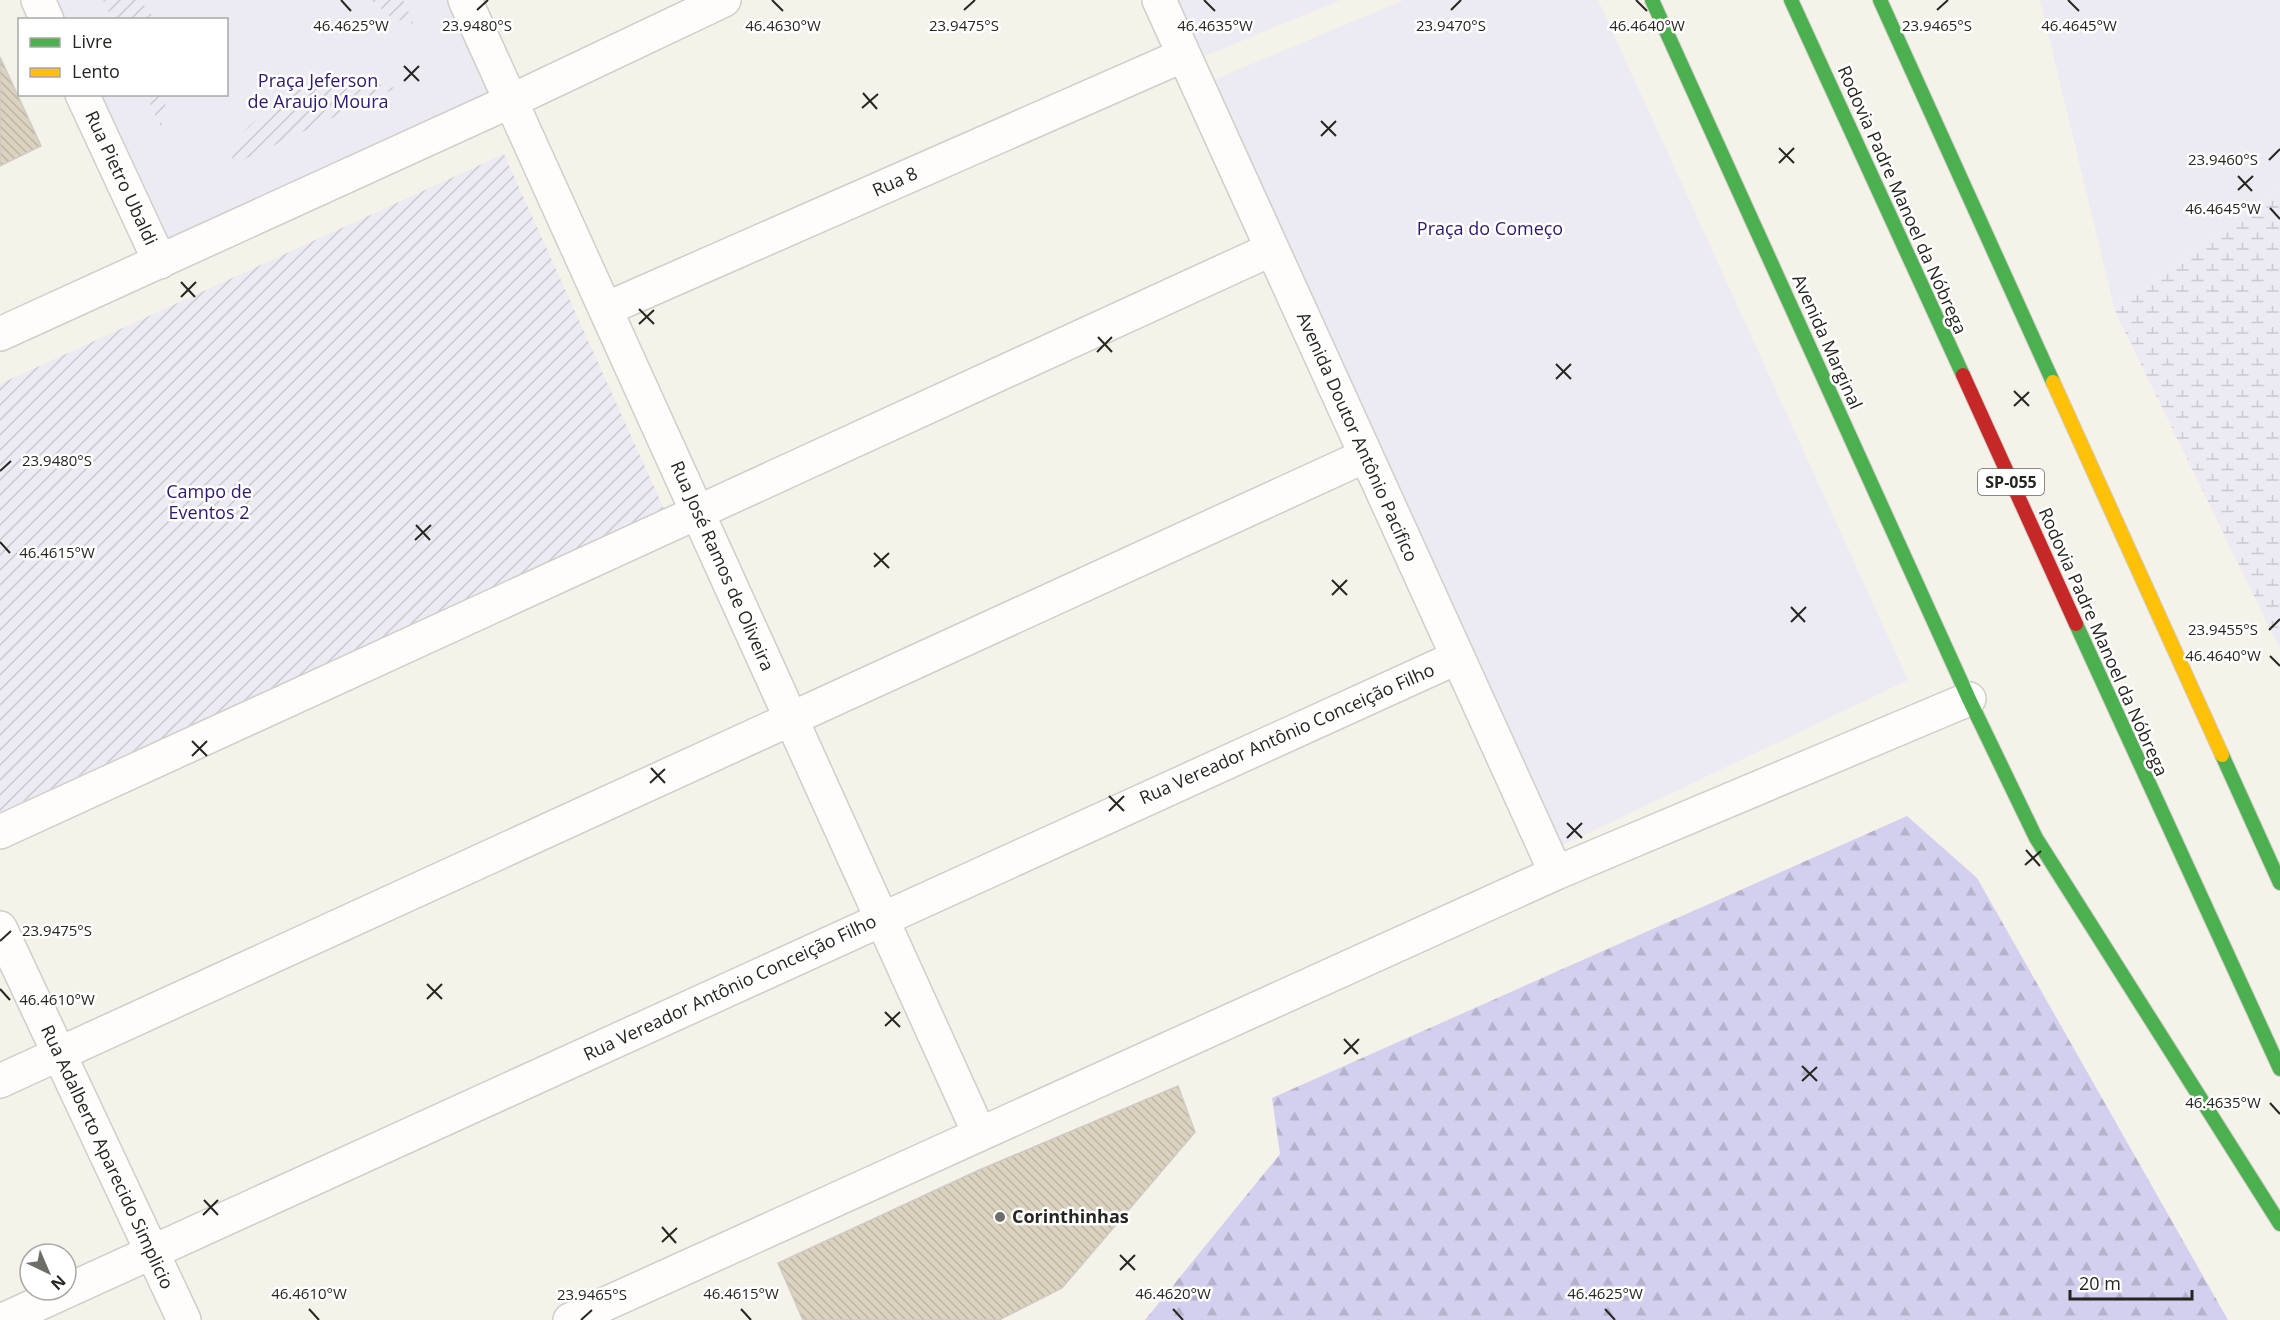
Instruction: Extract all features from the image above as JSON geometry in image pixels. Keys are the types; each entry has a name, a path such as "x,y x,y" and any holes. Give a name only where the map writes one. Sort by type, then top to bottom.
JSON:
{"main road":[{"name":"Avenida Marginal","path":"1652,0 1969,699 2036,838 2280,1224"},
{"name":"Rodovia Padre Manoel da Nóbrega","path":"1791,0 2230,964 2280,1068"},
{"path":"1880,0 2280,882"}],"street":[{"path":"38,0 46,18"},
{"name":"Rua José Ramos de Oliveira","path":"465,0 979,1133"},
{"path":"0,333 511,101 724,0"},
{"name":"Avenida Doutor Antônio Pacifico","path":"1159,0 1556,873"},
{"name":"Rua 8","path":"606,309 1184,55"},
{"name":"Rua Pietro Ubaldi","path":"83,96 160,262"},
{"path":"0,832 1272,249"},
{"path":"0,1081 1365,456"},
{"name":"Rua Vereador Antônio Conceição Filho","path":"3,1320 1458,657"},
{"path":"570,1320 1556,873 1969,699"},
{"name":"Rua Adalberto Aparecido Simplicio","path":"0,928 184,1320"}],"green space":[{"name":"Praça Jeferson de Araujo Moura","path":"38,0 465,0 511,101 160,262 82,96 228,96 228,18 47,18"},
{"path":"103,0 140,0 154,18 112,18"},
{"path":"371,0 403,0 414,24 392,18"},
{"path":"1175,0 1340,0 1200,58"},
{"name":"Praça do Começo","path":"1404,0 1598,0 1908,680 1561,846 1209,82"},
{"path":"2040,0 2280,0 2280,187 2115,311"},
{"path":"337,82 368,82 396,88 230,166 236,143 249,126 268,110 294,90"},
{"path":"146,96 167,96 161,128"},
{"name":"Campo de Eventos 2","path":"504,154 664,509 0,812 0,384"},
{"path":"2280,187 2280,649 2115,311"},
{"path":"1907,816 1977,878 2228,1320 1145,1320 1280,1154 1272,1098"}],"building":[{"path":"0,57 41,146 0,166"},
{"name":"Corinthinhas","path":"1178,1086 1195,1132 1062,1288 999,1320 803,1320 778,1263 977,1171"}],"traffic: fast":[{"path":"1652,0 1969,699"},
{"path":"1791,0 1963,375"},
{"path":"1880,0 2053,382"},
{"path":"2076,624 2280,1069"},
{"path":"1969,699 2036,838 2280,1224"},
{"path":"2222,755 2280,883"}],"traffic: slow":[{"path":"2053,382 2222,755"}],"traffic: jam":[{"path":"1963,375 2076,624"}],"place":[{"name":"Corinthinhas","path":"1000,1217"}]}
